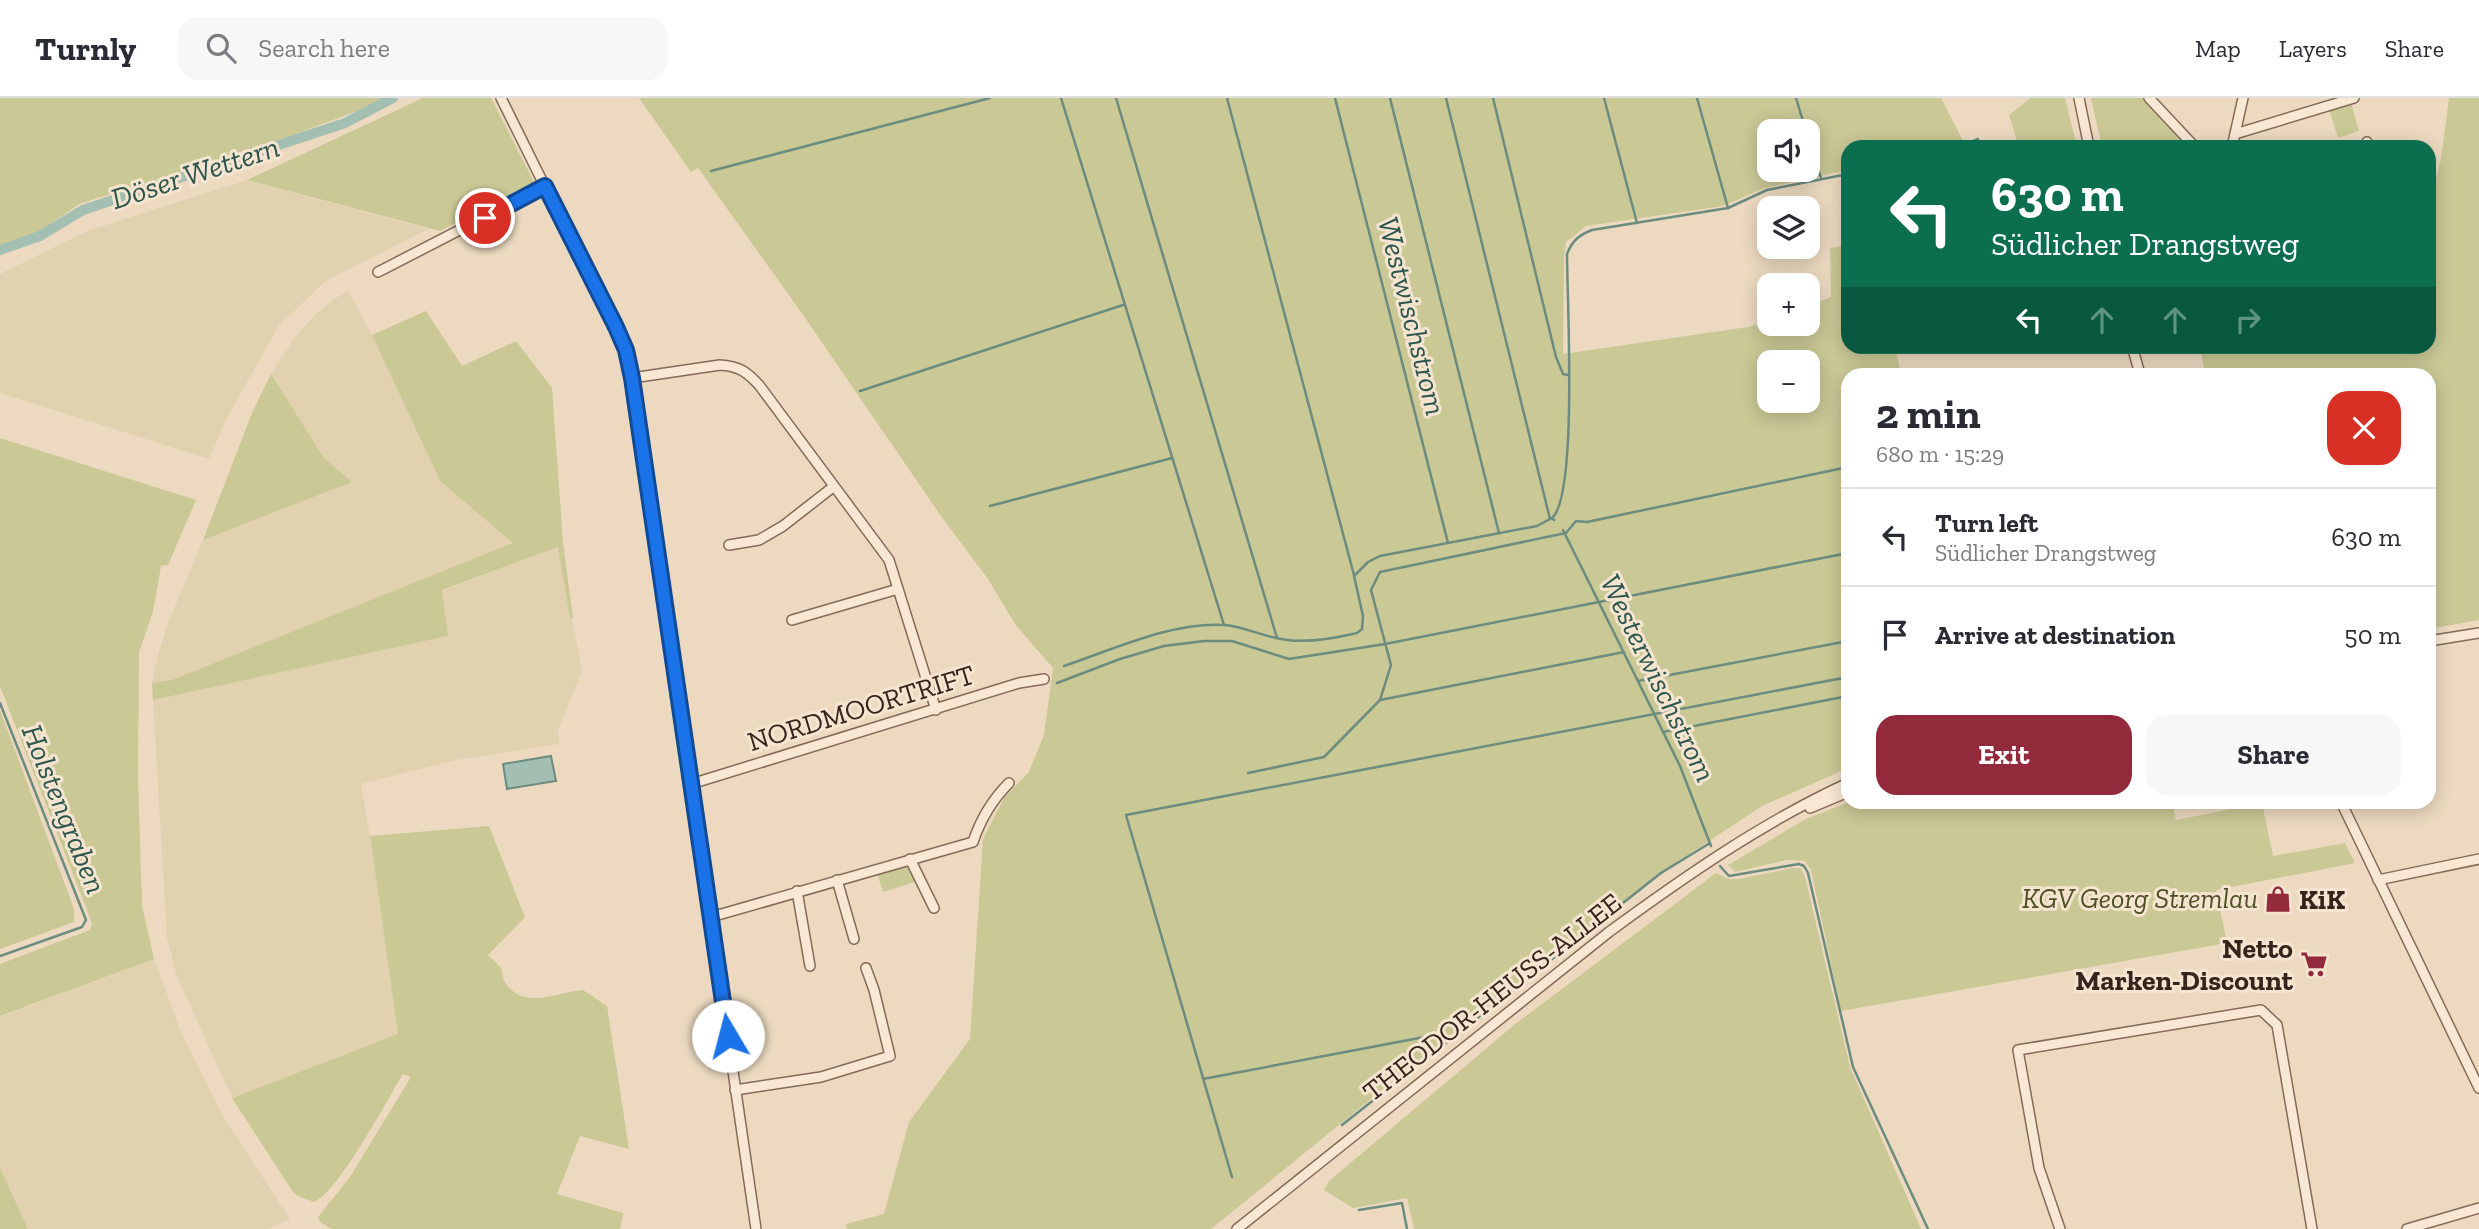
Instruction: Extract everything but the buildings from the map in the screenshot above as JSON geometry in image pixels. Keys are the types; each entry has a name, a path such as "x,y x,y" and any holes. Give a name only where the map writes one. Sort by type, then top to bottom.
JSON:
{"street":[{"path":"502,98 626,350 756,1229"},
{"path":"2079,98 2088,140"},
{"path":"2149,98 2188,140"},
{"path":"2234,140 2243,98"},
{"path":"2235,134 2354,98"},
{"path":"378,272 545,186"},
{"path":"632,378 720,365 733,366 747,372 760,385 889,560 936,710"},
{"path":"729,545 759,540 783,526 833,487"},
{"path":"792,620 898,589"},
{"path":"2436,641 2479,633"},
{"name":"NORDMOORTRIFT","path":"691,784 1019,683 1044,679"},
{"path":"710,917 973,842 993,802 1009,783"},
{"name":"THEODOR-HEUSS-ALLEE","path":"1237,1229 1660,894 1723,852 1841,787"},
{"name":"THEODOR-HEUSS-ALLEE","path":"1785,817 1841,795"},
{"path":"2344,809 2479,1088"},
{"path":"910,859 934,908"},
{"path":"2378,880 2479,859"},
{"path":"837,880 854,939"},
{"path":"797,891 810,966"},
{"path":"736,1090 821,1077 890,1056 866,968"},
{"path":"2060,1229 2039,1168 2018,1050 2261,1010 2277,1025 2312,1229"},
{"path":"2407,1229 2479,1208"}],"shaded area":[{"path":"247,180 428,229 324,282 278,327 226,420 209,459 0,393 0,274 87,231"},
{"path":"348,291 372,335 440,481 514,543 172,680 152,683 168,623 203,540 352,482 324,458 271,374 295,337 314,316"},
{"path":"558,547 582,671 558,730 559,744 456,760 361,784 398,1034 232,1098 177,977 167,938 153,700 448,636 441,591"},
{"path":"551,756 556,781 507,789 503,764"},
{"path":"154,959 181,1032 223,1116 290,1219 268,1229 28,1229 0,1168 0,1017"}],"green space":[{"path":"0,98 384,98 368,107 263,146 79,204 40,232 0,245"},
{"path":"423,98 491,98 534,182 440,231 247,180"},
{"path":"639,98 1941,98 1962,140 1841,140 1841,172 1820,176 1820,119 1757,119 1757,182 1793,182 1765,188 1723,206 1586,226 1566,242 1563,354 1757,324 1757,336 1820,336 1820,301 1831,297 1830,248 1841,246 1841,354 1897,354 1900,368 1841,368 1841,771 1762,806 1668,868 1382,1090 1211,1229 847,1229 846,1224 884,1214 909,1122 970,1039 983,839 1004,798 1029,772 1044,735 1053,668 1015,624 988,579 941,516 698,168 691,172"},
{"path":"2030,98 2065,98 2075,140 2017,140 2009,115"},
{"path":"2091,98 2145,98 2183,140 2100,140"},
{"path":"2449,98 2479,98 2479,620 2436,628 2436,368 2204,368 2201,354 2436,354 2436,179"},
{"path":"2351,103 2359,131 2338,138 2329,109"},
{"path":"426,311 462,366 516,341 552,388 563,542 573,619 570,618 558,547 442,590 448,636 153,700 152,683 172,680 513,543 440,481 372,335"},
{"path":"271,374 324,458 352,482 203,540 252,413"},
{"path":"0,438 196,500 168,565 161,566 153,612 139,652 138,779 142,906 154,959 0,1016 0,964 90,930 92,923 0,686"},
{"path":"0,710 74,909 74,922 0,949"},
{"name":"KGV Georg Stremlau","path":"1841,805 1841,809 2174,809 2176,820 2232,809 2263,809 2273,856 2345,843 2355,863 2216,890 2227,943 1841,1011 1811,870 1805,861 1787,860 1735,872 1728,865 1806,819"},
{"path":"489,826 525,917 488,955 500,967 505,982 512,991 531,998 583,990 607,1006 629,1149 580,1136 557,1194 623,1213 620,1229 332,1229 321,1223 318,1217 350,1177 411,1077 403,1074 336,1182 314,1202 293,1192 232,1098 398,1034 370,836"},
{"path":"902,865 911,867 918,881 883,892 877,873"},
{"path":"1801,868 1805,877 1850,1067 1921,1229 1414,1229 1407,1198 1353,1208 1324,1190 1329,1181 1514,1025 1716,873 1728,879 1739,879"},
{"path":"0,1168 28,1229 0,1229"}],"waterway":[{"name":"Döser Wettern","path":"0,250 40,236 83,210 345,123 393,98"},
{"path":"711,171 990,98"},
{"path":"1061,98 1224,625"},
{"path":"1116,98 1277,638"},
{"path":"1227,98 1354,575"},
{"name":"Westwischstrom","path":"1335,98 1448,543"},
{"path":"1390,98 1499,533"},
{"path":"1446,98 1550,519"},
{"path":"1493,98 1556,357 1563,374 1568,375"},
{"path":"1604,98 1637,223"},
{"path":"1697,98 1728,208"},
{"path":"1796,98 1802,119"},
{"path":"1552,518 1560,502 1565,474 1569,394 1567,254 1574,242 1592,230 1728,208 1767,190 1841,175"},
{"path":"860,391 1123,305"},
{"path":"990,506 1172,458"},
{"path":"1248,773 1324,757 1380,700 1391,665 1371,590 1380,572 1566,533 1576,521 1587,522 1841,468"},
{"path":"1064,666 1143,638 1185,627 1233,626 1296,641 1323,640 1357,633 1362,629 1363,616 1354,576 1368,562 1380,556 1537,526 1552,518 1554,520"},
{"name":"Westerwischstrom","path":"1563,530 1680,766 1711,846"},
{"path":"1057,683 1164,646 1232,641 1289,659 1385,644 1841,554"},
{"path":"1638,681 1841,642"},
{"path":"1380,700 1624,652"},
{"path":"1232,1177 1126,815 1841,678"},
{"path":"1663,732 1841,697"},
{"name":"Holstengraben","path":"0,703 86,920 82,927 0,956"},
{"path":"1342,1125 1661,873 1710,843"},
{"name":"Westerwischstrom","path":"1720,866 1729,876 1799,864 1804,866 1808,873 1853,1067 1928,1229"},
{"path":"1203,1079 1435,1035 1445,1042"},
{"path":"1359,1210 1402,1203 1407,1229"}],"place":[{"name":"KiK","path":"2278,899"},
{"name":"Netto Marken-Discount","path":"2314,964"}],"route":[{"path":"485,218 545,186 626,350 728,1036"}]}
